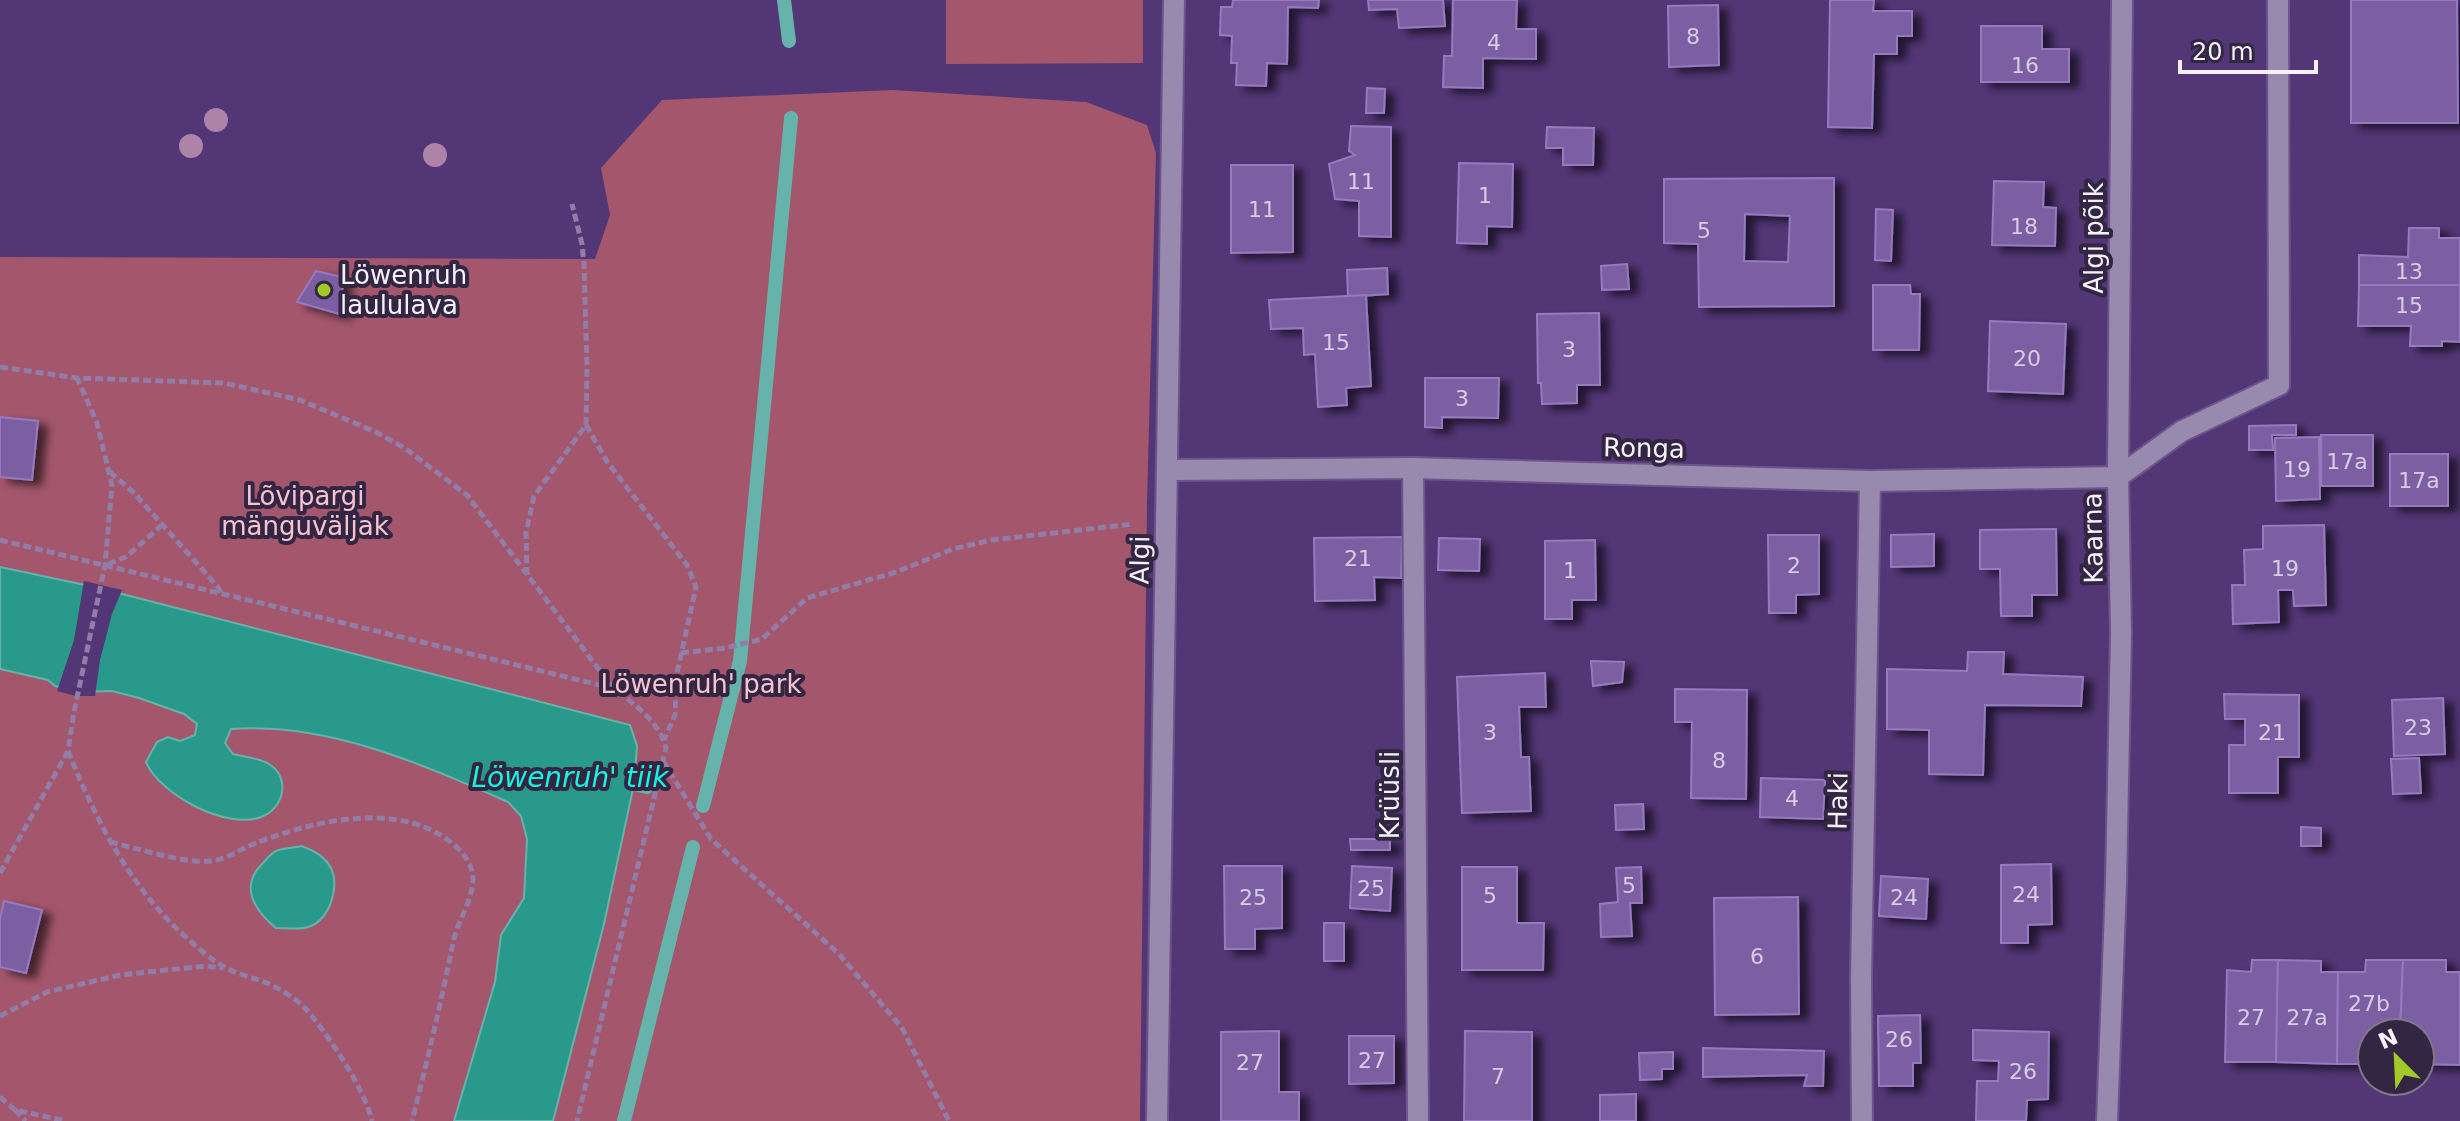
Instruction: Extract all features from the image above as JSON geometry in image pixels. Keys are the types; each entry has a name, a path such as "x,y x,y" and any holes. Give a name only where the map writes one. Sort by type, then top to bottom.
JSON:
{"street":[{"name":"Algi","path":"1157,1121 1174,0"},
{"name":"Algi põik","path":"2118,477 2122,0"},
{"name":"Kaarna","path":"2107,1121 2121,648 2118,477 2182,431 2279,385 2278,0"},
{"name":"Ronga","path":"1168,470 1413,468 1870,481 2118,477"},
{"name":"Krüüsli","path":"1413,468 1418,1121"},
{"name":"Haki","path":"1862,1121 1861,978 1870,481"}],"path":[{"path":"572,204 584,265 586,425 608,463 687,565 696,587 677,673 675,715 664,741"},
{"path":"0,367 77,378 224,383 300,400 406,449 467,495 613,688 639,708 666,748 577,1121"},
{"path":"0,873 68,751 105,565 111,510 109,472 97,423 77,378"},
{"path":"527,576 526,533 534,496 586,425"},
{"path":"109,472 134,493 222,595"},
{"path":"105,565 126,557 162,525"},
{"path":"681,653 725,648 762,639 807,598 896,572 953,549 992,540 1110,526"},
{"path":"0,540 613,688"},
{"path":"68,751 86,796 110,842 141,888 176,928 226,968"},
{"path":"663,760 711,839 839,954 902,1028 949,1121"},
{"path":"110,842 165,855 211,861 293,830 332,822 390,818 413,822 435,831 462,852 471,866 473,880 453,941 412,1121"},
{"path":"0,1016 47,992 120,975 206,966 226,968 275,986 302,1005 356,1084 372,1121"},
{"path":"0,1097 26,1121"},
{"path":"15,1110 66,1121"}],"green space":[{"path":"946,0 1143,0 1143,63 946,64"},
{"name":"Löwenruh' park","path":"893,90 1086,102 1147,125 1156,153 1147,504 1140,1121 0,1121 0,257 595,259 610,215 601,168 662,100"}],"water":[{"name":"Löwenruh' tiik","path":"0,567 99,588 630,725 637,746 634,784 604,924 553,1121 454,1121 495,982 501,935 524,898 527,839 521,816 508,802 408,760 338,739 303,732 231,729 225,743 233,754 261,760 276,770 282,784 279,800 269,813 247,820 231,819 196,807 165,786 146,762 157,742 168,737 180,741 195,735 197,724 184,714 112,691 76,692 55,686 48,680 0,669"},
{"path":"301,846 320,855 331,868 334,885 330,905 312,926 276,928 256,906 252,898 252,881 255,873 274,852"}],"pier":[{"path":"84,581 122,590 100,660 95,696 76,696 57,691 74,640"}],"building":[{"path":"1233,0 1319,0 1318,8 1288,7 1287,64 1267,63 1266,86 1236,85 1237,63 1231,63 1232,36 1220,35 1221,7 1232,7"},
{"path":"1368,0 1443,0 1445,26 1399,28 1397,9 1369,10"},
{"path":"1453,0 1517,0 1516,29 1536,29 1536,59 1483,58 1483,88 1443,87 1444,56 1452,56"},
{"path":"1830,0 1874,0 1873,11 1912,11 1912,36 1897,36 1897,54 1874,54 1872,128 1828,127"},
{"path":"2351,0 2457,0 2458,123 2351,123"},
{"path":"1718,5 1719,65 1669,67 1668,6"},
{"path":"1981,26 2042,26 2042,49 2069,49 2069,82 1981,82"},
{"path":"1367,88 1385,89 1384,113 1366,113"},
{"path":"1351,126 1391,127 1391,237 1359,236 1359,201 1335,199 1329,164 1355,155 1349,151"},
{"path":"1547,127 1594,128 1593,165 1563,165 1563,148 1546,148"},
{"path":"1459,163 1513,164 1512,227 1487,226 1487,244 1457,243"},
{"path":"1231,165 1293,165 1293,252 1231,253"},
{"path":"1834,178 1834,306 1699,307 1698,244 1664,243 1664,179","holes":["1745,214 1790,216 1788,262 1744,261"]},
{"path":"1994,181 2044,182 2043,207 2056,208 2055,246 1992,245"},
{"path":"1876,209 1893,210 1891,261 1875,260"},
{"path":"2409,228 2439,228 2439,238 2460,238 2460,285 2359,285 2359,255 2408,257"},
{"path":"1627,264 1629,289 1602,290 1601,266"},
{"path":"1387,268 1388,294 1348,297 1347,270"},
{"name":"Löwenruh laululava","path":"316,271 342,277 343,315 297,302"},
{"path":"1873,285 1910,285 1911,294 1920,294 1919,350 1873,350"},
{"path":"2359,285 2460,285 2460,342 2442,341 2442,346 2410,346 2411,326 2358,326"},
{"path":"1366,295 1371,386 1346,388 1347,405 1318,407 1315,354 1304,355 1303,328 1271,329 1269,300"},
{"path":"1599,313 1600,385 1577,385 1577,403 1542,404 1541,383 1538,383 1537,314"},
{"path":"1990,321 2066,324 2063,394 1988,391"},
{"path":"1425,378 1499,378 1498,418 1442,417 1442,428 1425,427"},
{"path":"0,417 38,421 32,480 0,477"},
{"path":"2296,425 2296,435 2272,435 2273,450 2249,450 2249,426"},
{"path":"2321,435 2373,435 2373,486 2321,486"},
{"path":"2319,437 2320,499 2276,501 2275,438"},
{"path":"2390,454 2448,454 2448,506 2390,506"},
{"path":"2324,525 2326,605 2294,606 2293,590 2278,590 2279,622 2233,624 2232,585 2245,585 2244,550 2263,549 2263,526"},
{"path":"2056,529 2057,595 2032,595 2032,616 2001,616 2000,569 1980,569 1980,530"},
{"path":"1934,534 1934,566 1891,567 1891,535"},
{"path":"1768,535 1819,535 1819,594 1796,595 1796,613 1769,613"},
{"path":"1402,537 1401,578 1374,577 1375,600 1315,601 1314,538"},
{"path":"1439,538 1480,539 1479,571 1438,570"},
{"path":"1595,540 1596,600 1572,600 1572,619 1545,619 1545,541"},
{"path":"1968,652 2004,652 2003,674 2083,677 2081,706 1985,705 1983,775 1929,774 1929,730 1887,729 1887,669 1967,671"},
{"path":"1591,661 1624,662 1622,682 1593,686"},
{"path":"1545,673 1546,707 1519,707 1521,757 1529,757 1531,811 1462,813 1457,677"},
{"path":"1675,689 1747,690 1746,799 1691,798 1692,722 1675,722"},
{"path":"2224,694 2299,695 2299,757 2278,757 2278,793 2229,793 2229,745 2245,745 2245,719 2225,719"},
{"path":"2443,698 2445,754 2394,756 2392,700"},
{"path":"2419,758 2421,793 2393,794 2391,759"},
{"path":"1761,778 1825,780 1823,819 1760,817"},
{"path":"1643,804 1644,829 1616,830 1615,805"},
{"path":"2301,827 2321,828 2321,846 2301,846"},
{"path":"1350,839 1390,839 1390,850 1351,850"},
{"path":"2051,864 2052,924 2028,925 2028,943 2001,943 2001,865"},
{"path":"1224,866 1282,866 1282,928 1255,929 1255,949 1225,949"},
{"path":"1352,866 1392,868 1390,911 1350,908"},
{"path":"1462,867 1517,867 1517,923 1544,923 1543,970 1462,970"},
{"path":"1641,867 1642,903 1630,903 1632,936 1601,937 1600,904 1618,902 1616,868"},
{"path":"1881,876 1928,879 1926,919 1879,916"},
{"path":"1798,897 1799,1014 1715,1015 1714,898"},
{"path":"4,901 42,910 26,973 0,967 0,919"},
{"path":"1324,923 1344,923 1344,961 1324,961"},
{"path":"2252,960 2278,960 2276,1062 2225,1062 2227,970 2251,972"},
{"path":"2278,960 2321,961 2321,972 2338,972 2337,1064 2276,1062"},
{"path":"2366,960 2403,960 2401,1017 2356,1017 2356,1064 2337,1064 2338,972 2365,972"},
{"path":"2403,960 2446,960 2446,972 2460,972 2460,1065 2436,1064 2436,1017 2401,1017"},
{"path":"1920,1015 1921,1063 1913,1063 1913,1086 1879,1086 1878,1016"},
{"path":"1973,1030 2049,1032 2048,1099 2027,1100 2026,1121 1976,1121 1977,1081 1998,1081 1999,1061 1973,1060"},
{"path":"1279,1031 1279,1092 1299,1092 1299,1121 1221,1121 1221,1032"},
{"path":"1465,1031 1532,1032 1532,1121 1464,1121"},
{"path":"1349,1036 1394,1036 1394,1083 1349,1084"},
{"path":"1703,1048 1824,1051 1823,1086 1804,1086 1807,1075 1703,1077"},
{"path":"1673,1052 1673,1069 1662,1069 1662,1079 1640,1080 1639,1053"},
{"path":"1636,1094 1636,1121 1600,1121 1600,1095"}],"waterway":[{"path":"784,0 789,41"},
{"path":"703,806 740,661 791,118"},
{"path":"634,784 647,787"},
{"path":"624,1121 693,847"}],"place":[{"name":"Löwenruh laululava","path":"324,290"}],"park label":[{"name":"Lõvipargi mänguväljak","path":"305,511"}]}
